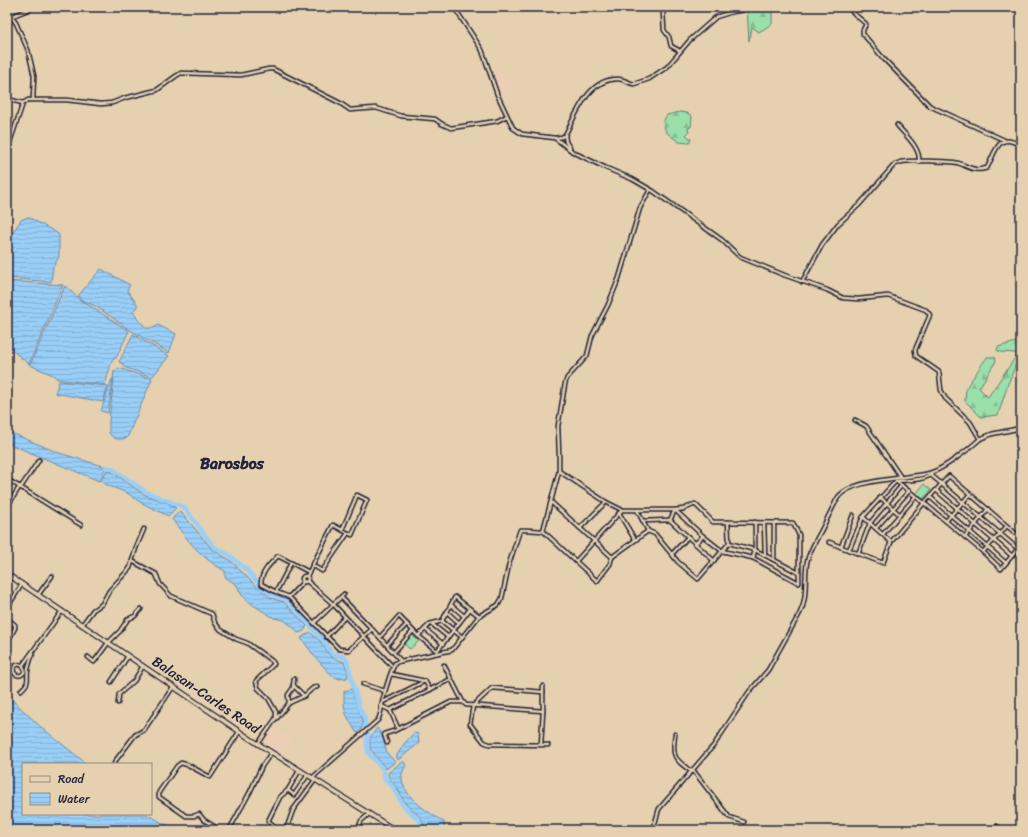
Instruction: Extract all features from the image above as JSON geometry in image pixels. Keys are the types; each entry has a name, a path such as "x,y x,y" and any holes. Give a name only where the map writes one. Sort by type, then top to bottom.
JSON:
{"main road":[{"name":"Balasan-Carles Road","path":"8,576 62,611 239,732 395,830"}],"street":[{"path":"8,18 35,7"},
{"path":"454,7 482,50 490,76 513,128 518,132 555,138 565,135 589,93 597,86 615,78 634,84 640,83 660,73 698,32 716,17 749,7"},
{"path":"660,7 664,14 664,30 669,37 671,46 680,51"},
{"path":"849,7 850,11 866,24 863,34 882,58 930,106 1004,140 1021,146"},
{"path":"8,18 13,19 16,23 28,50 34,76 33,99"},
{"path":"7,151 23,103 28,100 67,100 101,104 112,103 124,98 162,88 176,76 181,74 241,75 273,69 340,103 350,110 376,108 401,116 435,119 451,128 491,122 507,116"},
{"path":"7,99 23,103"},
{"path":"896,125 920,155 919,162"},
{"path":"565,135 568,145 573,152"},
{"path":"555,138 573,152 636,181 650,190 722,240 740,257 802,282 827,290 849,300 888,296 929,312 929,318 915,350 916,356 939,372 941,390 945,398 970,422 980,439"},
{"path":"802,282 822,246 838,224 859,205 896,164 901,162 952,162 975,170 982,170 987,168 996,148 1004,140"},
{"path":"543,531 559,471 558,426 565,384 567,378 587,356 592,336 608,305 619,278 640,208 650,190"},
{"path":"855,420 866,426 900,476"},
{"path":"849,550 863,517 896,481 921,480 954,460 980,439 992,434 1021,428"},
{"path":"7,507 40,460"},
{"path":"559,471 606,502 622,510 675,510 694,504 713,522 793,523 799,535 799,583"},
{"path":"653,830 659,809 714,745 748,692 768,670 805,604 807,562 840,495 850,488 900,476 931,474 1018,549"},
{"path":"829,542 883,563 891,542 948,476 1021,538"},
{"path":"7,479 81,525"},
{"path":"896,481 983,552 1001,569 1021,546"},
{"path":"858,554 870,523 902,485"},
{"path":"936,490 1012,556"},
{"path":"876,528 909,491"},
{"path":"946,521 970,494"},
{"path":"289,597 308,579 307,576 312,565 333,525 348,534 352,535 367,500 356,495 342,530"},
{"path":"883,534 916,496"},
{"path":"880,497 900,515"},
{"path":"930,497 1006,563"},
{"path":"551,502 612,557"},
{"path":"580,528 606,502"},
{"path":"965,537 988,509"},
{"path":"576,561 622,510"},
{"path":"637,510 648,531 655,534 678,562 698,579 729,543 728,522"},
{"path":"675,510 722,551 753,558 806,586"},
{"path":"670,520 675,510"},
{"path":"619,513 635,540"},
{"path":"841,547 853,515"},
{"path":"863,517 891,542"},
{"path":"643,521 670,520 714,561"},
{"path":"753,558 755,550 755,522"},
{"path":"764,523 765,555"},
{"path":"774,523 774,560"},
{"path":"983,552 1007,526"},
{"path":"82,625 93,610 102,604 109,591 130,568 144,529"},
{"path":"286,830 293,810 313,779 378,720 381,714 385,691 395,663 401,660 452,650 479,616 498,605 502,598 509,564 520,530 543,531 597,581 610,564 612,557 648,531"},
{"path":"312,565 322,571 348,534"},
{"path":"696,544 703,536"},
{"path":"672,554 688,537"},
{"path":"729,543 755,550 799,573"},
{"path":"309,572 278,556 263,573 261,584 289,597 339,649 349,650 372,629"},
{"path":"132,562 156,574 160,584 171,596 212,614 215,623 221,630 236,639 247,643 272,661 274,664 256,681 258,688 268,698 276,712 276,718"},
{"path":"276,592 291,563"},
{"path":"38,595 52,576"},
{"path":"307,576 302,577 302,579 333,604 393,667"},
{"path":"7,608 22,584"},
{"path":"314,623 344,594"},
{"path":"341,597 401,660"},
{"path":"418,636 432,624 442,621 455,597 479,616"},
{"path":"451,605 464,616"},
{"path":"88,657 94,662 128,619 136,616 141,609"},
{"path":"380,638 399,616 418,636 437,651 470,609"},
{"path":"22,666 62,611"},
{"path":"447,612 459,623"},
{"path":"326,637 345,617"},
{"path":"7,618 16,625 7,642"},
{"path":"442,621 462,637"},
{"path":"387,645 407,624"},
{"path":"432,624 448,637"},
{"path":"425,629 443,644"},
{"path":"395,651 413,631"},
{"path":"7,647 9,650 7,652"},
{"path":"21,690 28,681 28,670 34,651"},
{"path":"111,682 128,656"},
{"path":"18,664 22,666 25,673 19,676 13,668 18,664"},
{"path":"444,665 466,705 543,712"},
{"path":"118,703 119,694 134,681 143,666"},
{"path":"391,674 425,681 430,690"},
{"path":"289,703 288,694 294,686 294,679"},
{"path":"390,710 451,679"},
{"path":"382,704 425,681"},
{"path":"363,684 385,691"},
{"path":"294,686 304,696"},
{"path":"540,744 543,712 543,686"},
{"path":"114,763 135,735 144,730 173,687"},
{"path":"258,744 276,718 289,703 304,696 313,688 317,687"},
{"path":"543,692 492,688 473,706 470,724 484,742 489,744 548,745"},
{"path":"387,743 384,734 394,731 451,702 463,702"},
{"path":"382,704 390,710 398,728"},
{"path":"220,830 204,820 199,814 194,816 186,816 159,797 159,792 177,766 181,763 210,776 239,732"},
{"path":"675,734 675,758 692,771 729,817 744,822"},
{"path":"229,830 250,792 262,766 271,752"},
{"path":"270,830 273,825 268,821 280,797 288,790 299,770"},
{"path":"288,790 294,795 307,776"},
{"path":"358,830 361,822 369,813"},
{"path":"997,826 999,830"}],"shaded area":[{"path":"499,68 513,87 508,95 499,98 490,73"},
{"path":"272,726 294,738 280,757 260,743"}],"green space":[{"path":"747,7 772,7 772,24 759,32 752,27 749,41"},
{"path":"680,112 687,113 692,116 691,127 688,128 689,132 686,135 691,139 689,143 679,142 666,132 663,122 667,115"},
{"path":"1016,342 1021,348 1021,352 1008,384 998,415 981,417 965,401 966,388 987,357 995,357 996,361 979,388 988,397 1017,355 1015,353 1000,352 997,350 998,347"},
{"path":"924,484 931,490 923,499 916,494"},
{"path":"412,635 419,641 410,649 403,643"}],"water":[{"path":"28,217 59,235 59,257 53,267 51,282 7,278 7,241 21,220"},
{"path":"101,269 130,285 127,290 137,304 137,307 133,311 145,328 154,328 158,325 176,334 169,353 130,330 97,307 80,299 78,296"},
{"path":"7,281 63,285 29,364 7,346"},
{"path":"65,286 79,300 129,331 116,358 112,360 105,385 57,379 53,375 30,365"},
{"path":"133,334 169,356 152,377 124,367 124,365 119,362"},
{"path":"119,368 152,379 127,438 119,439 113,437 109,433 109,420 114,371"},
{"path":"113,379 108,413 101,411"},
{"path":"59,381 108,386 103,402 55,393"},
{"path":"7,431 59,453 106,467 99,481 7,443"},
{"path":"107,470 145,495 166,502 176,508 168,516 140,502 127,493 107,485 101,481"},
{"path":"180,511 212,549 231,561 255,585 271,598 284,602 307,626 304,631 298,633 284,620 274,618 253,605 241,594 237,585 225,577 225,571 202,555 189,542 172,519"},
{"path":"310,632 320,641 331,657 344,662 348,673 347,678 340,679 332,676 315,657 301,638"},
{"path":"352,689 363,723 358,733 346,714 344,704 344,691"},
{"path":"7,695 42,728 86,763 22,763 22,815 149,815 164,824 183,830 7,830"},
{"path":"377,728 382,735 387,753 395,762 386,769 370,749 370,738"},
{"path":"414,733 418,734 419,743 398,760 396,757 404,744"},
{"path":"403,761 406,765 402,773 402,781 405,789 423,808 444,822 445,830 427,830 420,817 405,803 397,788 389,778 388,773"}],"waterway":[{"path":"106,467 113,469 146,492 184,507 214,547 229,555 248,571 262,588 271,594 286,599 324,641 332,654 344,657 347,661 359,707 365,718 365,726 368,734 368,753 383,769 385,779 393,787 402,804 419,820 423,830"}],"district":[{"name":"Barosbos","path":"232,463"}]}
